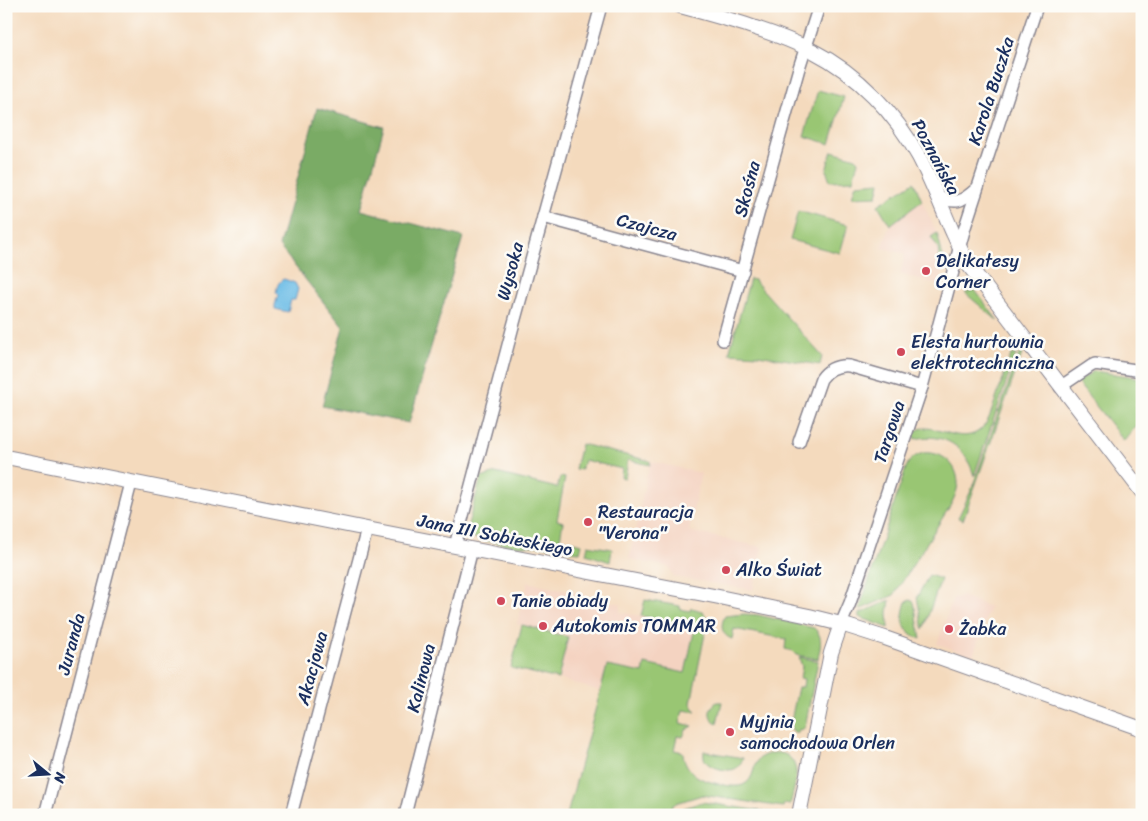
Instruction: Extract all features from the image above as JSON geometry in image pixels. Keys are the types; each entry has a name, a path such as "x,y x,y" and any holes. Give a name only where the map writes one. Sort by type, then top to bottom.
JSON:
{"street":[{"name":"Wysoka","path":"455,546 601,6"},
{"name":"Poznańska","path":"680,6 777,36 805,48 844,71 883,106 906,134 924,167 967,263 1142,492"},
{"name":"Skośna","path":"723,340 805,48 819,6"},
{"name":"Karola Buczka","path":"960,248 965,226 1037,6"},
{"path":"936,194 947,200 960,201 978,186"},
{"name":"Czajcza","path":"543,217 743,271"},
{"name":"Targowa","path":"841,624 850,603 922,387 960,248"},
{"path":"1060,387 1095,364 1142,370"},
{"path":"799,442 821,378 825,373 837,366 849,366 922,387"},
{"name":"Jana III Sobieskiego","path":"6,457 779,609 841,624 898,642 1142,729"},
{"name":"Juranda","path":"46,814 131,483"},
{"name":"Akacjowa","path":"291,815 367,529"},
{"name":"Kalinowa","path":"405,815 472,549"},
{"path":"799,815 831,653 841,624"}],"shaded area":[{"path":"922,201 937,233 931,238 938,248 940,265 945,265 939,285 900,274 905,254 882,248 890,225"},
{"path":"650,461 701,473 689,531 762,547 753,590 675,577 669,567 629,559"},
{"path":"528,582 621,604 620,612 695,627 685,673 645,664 643,673 607,666 600,691 558,679 567,637 517,624"},
{"path":"962,596 990,607 973,656 937,644 953,598"}],"green space":[{"path":"818,90 844,97 830,144 804,136"},
{"path":"317,108 384,127 361,210 463,237 409,423 322,406 343,327 279,246"},
{"path":"832,151 856,158 858,162 853,180 830,181 826,170"},
{"path":"880,182 877,196 852,197 856,184"},
{"path":"914,182 922,201 890,225 878,205"},
{"path":"798,211 848,225 840,253 790,240"},
{"path":"937,233 945,265 940,266 938,248 931,237"},
{"path":"750,279 754,280 822,356 820,365 758,355 729,353"},
{"path":"975,290 998,321 965,293"},
{"path":"1016,354 974,476 966,457 953,444 936,438 915,439 913,435 919,429 935,429 965,436 974,434 983,427 991,414 1011,355"},
{"path":"1019,354 1022,354 963,520 958,518 971,491"},
{"path":"1094,371 1142,378 1142,419 1124,441 1077,382"},
{"path":"581,444 650,461 650,465 628,460 625,478 621,477 622,469 584,460 581,470 575,469"},
{"path":"923,453 936,454 948,460 952,465 958,484 955,495 894,595 859,610 907,465 917,455"},
{"path":"496,473 557,488 560,477 565,478 557,520 563,522 560,539 582,544 580,552 542,546 514,546 480,540 471,536 468,524 481,478"},
{"path":"588,545 612,549 610,562 586,554"},
{"path":"929,575 941,579 923,630 917,597"},
{"path":"645,600 680,606 680,609 690,611 691,608 698,610 705,615 707,620 691,703 696,712 683,710 680,723 693,726 686,730 683,737 677,736 674,750 683,752 688,766 698,777 727,786 739,786 747,782 761,757 775,753 786,755 793,762 796,771 790,805 784,804 783,807 702,795 673,804 672,808 664,807 662,815 567,815 607,666 643,673 645,664 685,673 695,627 641,616"},
{"path":"890,600 888,613 889,628 859,617 859,614"},
{"path":"910,600 914,602 921,639 910,633 904,625 904,608 906,602"},
{"path":"758,615 814,628 820,639 818,659 796,655 792,651 785,649 786,639 734,629 732,639 728,637 722,629 725,616"},
{"path":"522,625 568,637 558,679 511,668"},
{"path":"799,657 818,661 805,727 798,730 797,733 790,726 798,687 803,687 804,679 800,678 802,667"},
{"path":"717,702 722,702 717,723 710,716 710,710"},
{"path":"704,751 743,758 737,768 720,769 706,761"},
{"path":"702,802 787,815 692,815 693,812 683,811 684,808"}],"water":[{"path":"284,279 295,283 298,289 295,300 291,300 288,312 275,309 278,295 276,293 277,286"}],"place":[{"name":"Delikatesy Corner","path":"926,271"},
{"name":"Elesta hurtownia elektrotechniczna","path":"901,352"},
{"name":"Restauracja \"Verona\"","path":"588,522"},
{"name":"Alko Świat","path":"726,570"},
{"name":"Tanie obiady","path":"501,601"},
{"name":"Autokomis TOMMAR","path":"543,626"},
{"name":"Żabka","path":"949,629"},
{"name":"Myjnia samochodowa Orlen","path":"730,732"}]}
